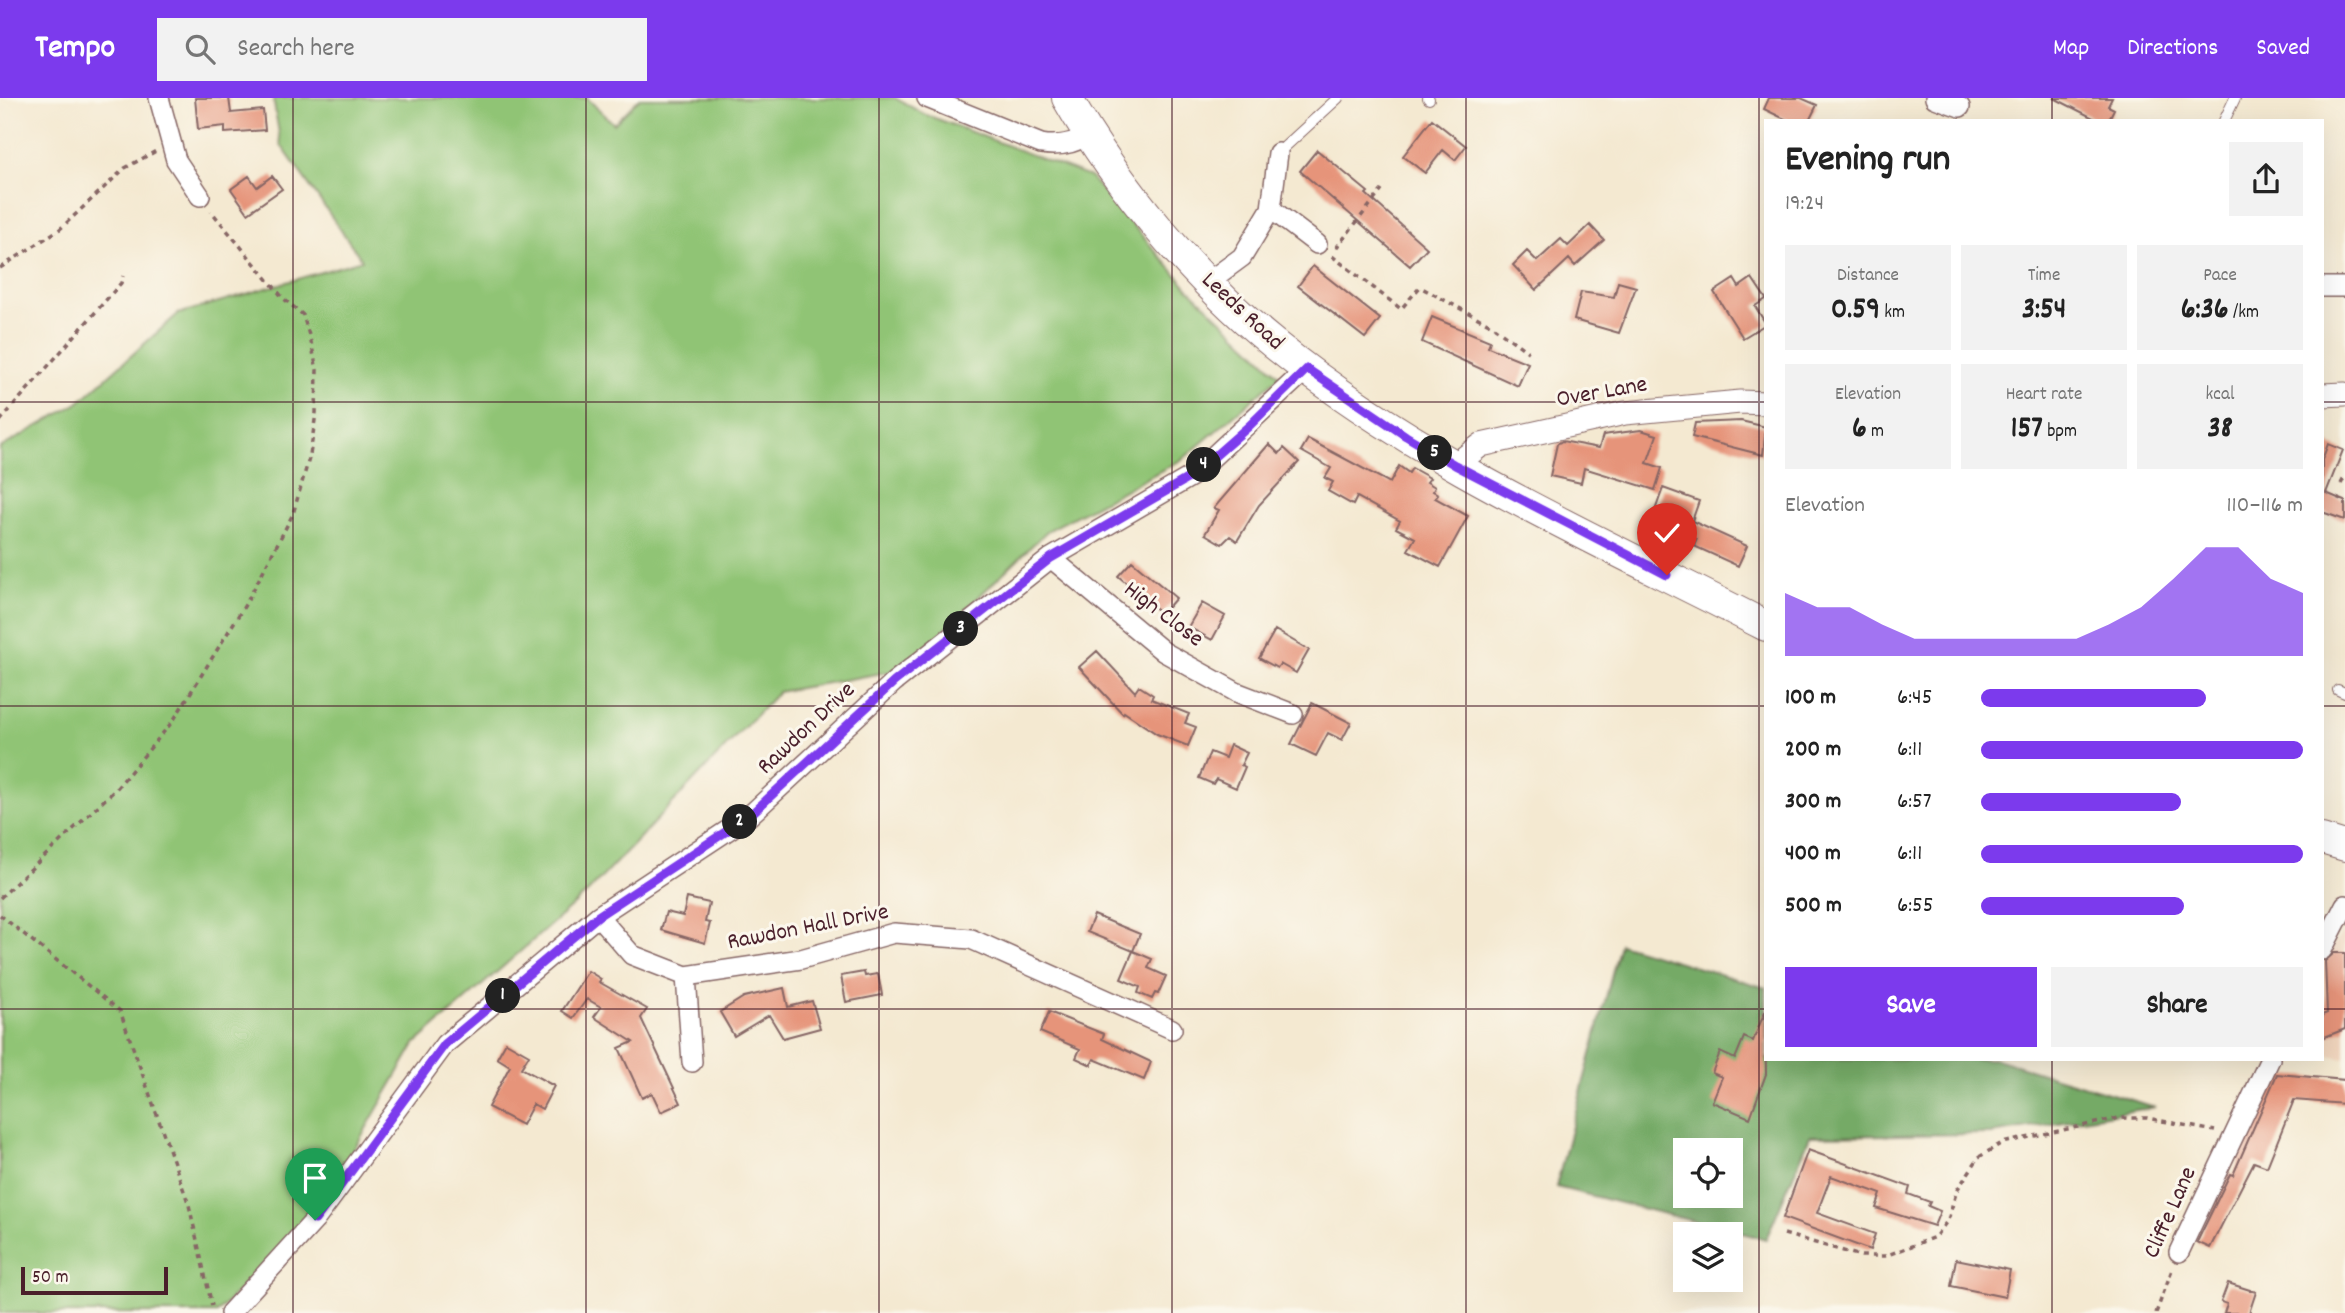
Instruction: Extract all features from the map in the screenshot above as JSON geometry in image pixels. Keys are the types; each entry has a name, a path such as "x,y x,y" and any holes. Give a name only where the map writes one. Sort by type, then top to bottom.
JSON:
{"main road":[{"name":"Leeds Road","path":"1067,98 1088,135 1173,246 1273,344 1406,436 1455,465 1764,625"},
{"path":"2324,840 2345,846"}],"street":[{"path":"159,98 176,160 200,196"},
{"path":"927,98 1041,144 1061,145 1088,135"},
{"path":"1935,98 1960,107"},
{"path":"1208,282 1242,257 1271,209 1278,153"},
{"path":"1271,209 1324,249"},
{"path":"2324,288 2345,287"},
{"name":"Rawdon Drive","path":"230,1313 315,1220 445,1044 598,916 748,817 894,682 1051,558 1192,476 1249,426 1307,369"},
{"path":"2324,395 2345,394"},
{"name":"Over Lane","path":"1455,465 1481,445 1625,413 1740,402 1764,403"},
{"name":"High Close","path":"1051,558 1164,652 1236,692 1293,714"},
{"path":"2324,948 2339,931 2345,905"},
{"path":"598,916 632,955 686,976 692,1062"},
{"name":"Rawdon Hall Drive","path":"686,976 801,958 894,933 971,939 1172,1029"},
{"name":"Cliffe Lane","path":"2179,1252 2269,1061"}],"lane":[{"path":"1278,153 1338,98"},
{"path":"2225,119 2235,98"}],"path":[{"path":"0,268 60,229 125,169 170,143"},
{"path":"1382,190 1324,249 1401,309 1420,287 1491,325 1528,352"},
{"path":"0,898 116,789 173,721 248,600 293,514 300,490 316,413 317,370 303,315 284,299 234,242 200,196"},
{"path":"0,421 121,283 123,276"},
{"path":"2342,484 2345,476"},
{"path":"0,915 120,1011 190,1205 213,1313"},
{"path":"1784,1234 1861,1256 1885,1256 1935,1237 1948,1220 1957,1190 1979,1157 2002,1143 2032,1135 2119,1118 2147,1118 2234,1135"},
{"name":"Cliffe Lane","path":"2157,1313 2179,1252"}],"shaded area":[{"path":"2345,930 2345,1058 2324,1054 2324,957"}],"green space":[{"path":"273,98 587,98 614,124 640,98 895,98 924,114 1090,177 1191,291 1280,376 1183,459 1047,531 904,669 778,692 588,892 415,1044 324,1201 217,1313 0,1313 0,448 78,403 178,314 362,260 281,145"},
{"path":"1620,944 1764,987 1764,1061 2003,1061 2155,1107 1992,1134 1810,1136 1766,1239 1743,1233 1743,1222 1697,1222 1556,1187"}],"building":[{"path":"195,98 229,98 231,113 263,110 265,130 225,133 225,126 198,129"},
{"path":"1769,98 1801,98 1817,105 1810,119 1785,119 1764,109"},
{"path":"2054,98 2112,98 2108,106 2114,109 2109,119 2095,119"},
{"path":"1432,119 1466,146 1455,160 1443,150 1425,173 1403,156"},
{"path":"1317,150 1368,192 1366,194 1427,248 1410,266 1300,171"},
{"path":"249,176 257,187 272,176 282,189 248,213 231,189"},
{"path":"1590,225 1604,240 1575,266 1569,259 1536,290 1513,265 1527,251 1537,261 1561,239 1568,246"},
{"path":"1313,266 1380,319 1365,338 1298,286"},
{"path":"1752,278 1764,296 1764,300 1755,306 1764,325 1743,338 1714,292 1734,279 1739,287"},
{"path":"1618,282 1636,287 1619,333 1574,320 1581,292 1614,297"},
{"path":"1432,317 1490,341 1488,347 1528,363 1518,386 1422,342"},
{"path":"1741,421 1764,427 1763,455 1692,437 1695,423"},
{"path":"1641,430 1657,435 1647,463 1662,468 1655,490 1584,468 1581,483 1550,476 1557,444 1562,441 1599,448 1603,435"},
{"path":"1308,439 1390,483 1399,466 1409,473 1412,468 1430,478 1427,482 1435,487 1433,491 1438,494 1435,498 1468,516 1440,567 1408,550 1415,538 1396,528 1400,521 1357,497 1353,505 1328,491 1333,482 1325,478 1331,468 1301,451"},
{"path":"1269,444 1279,454 1284,448 1299,462 1259,505 1237,541 1230,536 1222,544 1205,534 1219,510 1214,508"},
{"path":"2328,444 2343,450 2326,493 2345,501 2345,520 2324,513 2324,455"},
{"path":"1663,488 1699,501 1692,521 1747,546 1738,566 1694,546 1697,539 1651,522"},
{"path":"1132,561 1176,598 1162,614 1118,576"},
{"path":"1202,603 1225,616 1212,640 1188,627"},
{"path":"1275,630 1309,650 1296,673 1280,664 1277,668 1259,658"},
{"path":"1097,651 1135,692 1139,686 1153,695 1151,699 1189,714 1185,723 1196,727 1188,746 1157,734 1124,712 1123,714 1079,667"},
{"path":"1312,703 1351,723 1342,740 1328,733 1316,756 1291,744"},
{"path":"1230,745 1247,753 1241,765 1245,767 1236,788 1216,779 1213,784 1199,778 1210,752 1225,758"},
{"path":"687,898 709,903 705,922 710,923 705,943 661,930 666,912 683,916"},
{"path":"1094,915 1140,934 1133,951 1087,932"},
{"path":"1133,951 1152,959 1148,968 1166,976 1158,994 1155,993 1152,999 1138,993 1140,987 1121,979"},
{"path":"2334,953 2345,953 2345,1029 2324,1037 2324,1014 2327,1013 2325,961"},
{"path":"588,971 601,979 599,982 647,1009 641,1018 681,1103 661,1112 652,1093 642,1098 619,1048 633,1042 594,1017 601,1007 587,999 573,1018 562,1011"},
{"path":"864,972 865,976 878,974 882,995 846,1002 841,976"},
{"path":"784,988 788,1007 812,1001 820,1028 783,1038 769,1015 734,1036 720,1012 744,997"},
{"path":"1049,1012 1104,1034 1102,1039 1151,1062 1144,1080 1094,1059 1091,1065 1076,1058 1080,1049 1040,1032"},
{"path":"1764,1014 1766,1074 1750,1118 1712,1102 1722,1077 1712,1073 1720,1052 1735,1059 1744,1037 1753,1041"},
{"path":"506,1042 529,1055 521,1068 554,1086 542,1109 533,1104 522,1125 488,1107 510,1066 497,1058"},
{"path":"2277,1074 2345,1080 2345,1104 2294,1100 2267,1167 2254,1162 2210,1248 2197,1242 2230,1174 2233,1175"},
{"path":"1808,1150 1910,1187 1908,1194 1930,1202 1928,1206 1940,1211 1934,1226 1876,1208 1881,1194 1831,1176 1817,1213 1875,1234 1870,1250 1783,1218"},
{"path":"1956,1259 2010,1270 2005,1297 1951,1286"},
{"path":"2228,1283 2256,1292 2249,1313 2224,1313 2227,1304 2221,1302"}],"route":[{"path":"315,1220 445,1044 598,916 748,817 894,682 1051,558 1192,476 1249,426 1307,369 1406,436 1455,465 1667,575"}]}
